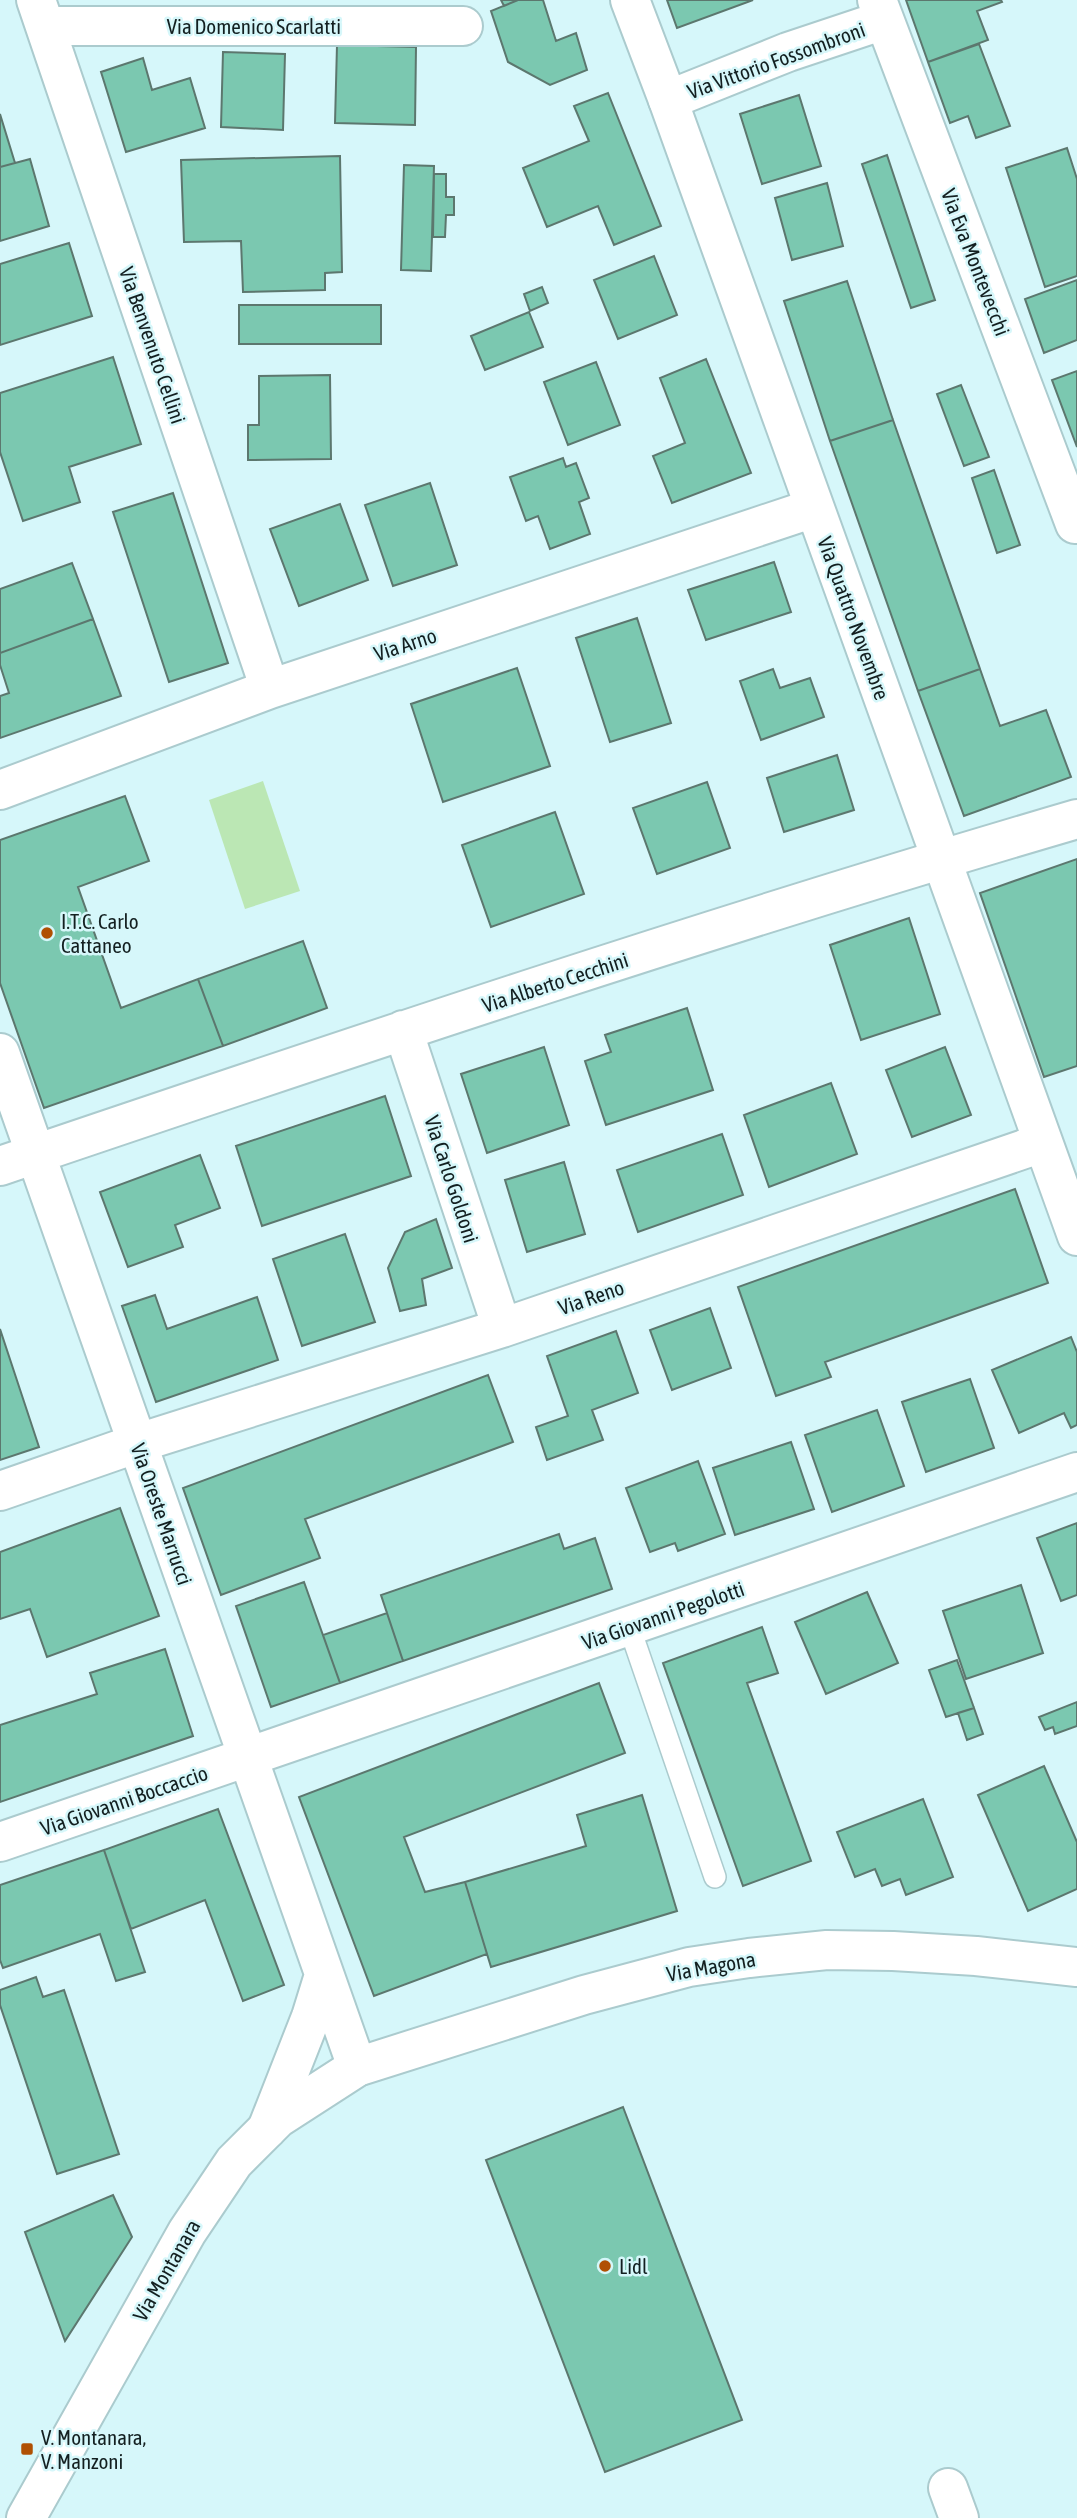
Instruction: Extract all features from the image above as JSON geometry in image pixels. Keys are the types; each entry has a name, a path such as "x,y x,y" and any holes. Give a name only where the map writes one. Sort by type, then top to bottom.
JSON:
{"street":[{"name":"Via Quattro Novembre","path":"630,0 1077,1236"},
{"name":"Via Vittorio Fossombroni","path":"668,100 788,52 881,10"},
{"name":"Via Eva Montevecchi","path":"881,10 1076,524"},
{"name":"Via Domenico Scarlatti","path":"40,13 463,26"},
{"name":"Via Benvenuto Cellini","path":"40,13 270,689"},
{"name":"Via Arno","path":"0,790 270,689 814,508"},
{"name":"Via Alberto Cecchini","path":"0,1166 403,1030 942,858 1077,819"},
{"name":"Via Carlo Goldoni","path":"403,1030 502,1328"},
{"name":"Via Oreste Marrucci","path":"0,1053 357,2067"},
{"name":"Via Reno","path":"0,1491 502,1328 1042,1143"},
{"name":"Via Giovanni Pegolotti","path":"248,1758 1077,1472"},
{"name":"Via Giovanni Boccaccio","path":"0,1842 248,1758"},
{"name":"Via Magona","path":"357,2067 584,1995 689,1967 750,1958 827,1950 893,1951 976,1956 1077,1967"},
{"path":"267,2129 324,1975"},
{"name":"Via Montanara","path":"26,2518 187,2232 234,2162 278,2118 357,2067"}],"lane":[{"path":"629,1626 715,1877"}],"green space":[{"path":"263,781 300,891 245,909 209,800"}],"building":[{"path":"501,0 518,0 504,6"},
{"path":"518,0 543,0 556,41 576,33 587,70 550,85 508,62 491,11"},
{"path":"667,0 753,0 677,28"},
{"path":"906,0 1002,2 977,11 988,40 928,62"},
{"path":"979,44 1010,126 976,138 968,116 950,123 928,62"},
{"path":"337,45 416,47 415,125 335,123"},
{"path":"223,52 285,54 283,130 221,127"},
{"path":"143,58 152,90 190,78 205,128 126,152 101,72"},
{"path":"608,93 661,226 614,245 598,206 547,227 523,168 589,141 574,106"},
{"path":"799,95 821,166 762,184 740,114"},
{"path":"0,114 15,163 0,167"},
{"path":"1067,148 1077,179 1077,276 1045,287 1006,168"},
{"path":"887,155 935,300 911,308 862,164"},
{"path":"340,156 342,272 325,273 325,290 243,292 241,241 184,242 181,160"},
{"path":"30,159 49,226 0,241 0,167"},
{"path":"404,165 434,166 431,271 401,270"},
{"path":"434,174 446,174 446,197 454,197 454,215 446,215 445,237 433,237"},
{"path":"827,183 843,246 792,260 775,198"},
{"path":"69,243 92,316 0,345 0,264"},
{"path":"654,256 677,315 618,339 594,280"},
{"path":"1077,280 1077,340 1044,353 1025,299"},
{"path":"847,281 893,420 830,441 784,301"},
{"path":"542,287 548,303 530,311 524,294"},
{"path":"239,305 381,305 381,344 239,344"},
{"path":"529,312 543,347 485,370 471,336"},
{"path":"113,357 141,444 69,467 80,502 23,521 0,452 0,393"},
{"path":"706,359 751,473 672,503 653,456 685,443 660,378"},
{"path":"596,362 620,425 568,445 544,382"},
{"path":"1077,371 1077,447 1052,380"},
{"path":"330,375 331,459 248,460 248,425 259,425 259,376"},
{"path":"961,385 989,457 964,466 937,394"},
{"path":"893,420 980,669 918,691 830,441"},
{"path":"563,458 566,467 576,463 589,498 579,502 590,534 550,549 538,516 526,521 510,477"},
{"path":"994,470 1020,545 997,553 972,478"},
{"path":"430,483 457,565 393,586 365,505"},
{"path":"173,493 228,663 169,682 113,512"},
{"path":"340,504 368,580 299,606 270,529"},
{"path":"774,562 791,612 706,640 688,590"},
{"path":"72,563 93,619 0,653 0,589"},
{"path":"637,618 671,723 610,742 576,638"},
{"path":"93,619 121,696 0,738 0,696 9,693 0,665 0,653"},
{"path":"517,668 550,766 443,802 411,704"},
{"path":"773,669 780,688 810,678 824,717 761,740 740,681"},
{"path":"980,669 1000,726 1046,710 1071,777 964,816 918,691"},
{"path":"837,755 854,810 784,832 767,778"},
{"path":"707,782 730,848 657,874 633,808"},
{"name":"I.T.C. Carlo Cattaneo","path":"125,796 149,861 78,887 121,1008 198,979 223,1046 44,1108 0,983 0,840"},
{"path":"555,812 584,894 491,927 462,845"},
{"path":"1077,859 1077,1066 1044,1077 980,893"},
{"path":"909,918 940,1014 861,1040 830,945"},
{"path":"303,941 327,1008 223,1046 198,979"},
{"path":"687,1008 713,1090 606,1125 585,1061 611,1052 605,1035"},
{"path":"544,1047 569,1125 487,1153 461,1074"},
{"path":"945,1047 971,1115 912,1137 886,1070"},
{"path":"831,1083 857,1154 769,1187 744,1115"},
{"path":"385,1096 411,1176 262,1226 236,1146"},
{"path":"722,1134 743,1195 638,1232 617,1170"},
{"path":"200,1155 220,1208 175,1225 183,1247 128,1267 100,1192"},
{"path":"564,1162 585,1234 527,1252 505,1180"},
{"path":"1015,1189 1048,1283 825,1362 831,1377 776,1396 738,1287"},
{"path":"436,1219 452,1268 422,1279 426,1305 400,1311 388,1268 405,1232"},
{"path":"345,1234 375,1322 302,1346 273,1259"},
{"path":"155,1295 167,1329 257,1297 278,1360 156,1402 122,1306"},
{"path":"710,1308 731,1368 672,1390 650,1330"},
{"path":"0,1329 39,1447 0,1460"},
{"path":"616,1331 638,1393 592,1410 603,1440 547,1460 536,1427 568,1416 547,1356"},
{"path":"1071,1337 1077,1352 1077,1425 1071,1428 1064,1413 1019,1433 992,1370"},
{"path":"488,1375 513,1442 305,1519 320,1558 221,1595 183,1488"},
{"path":"970,1379 994,1448 926,1472 902,1402"},
{"path":"877,1410 904,1486 832,1512 805,1435"},
{"path":"791,1442 814,1509 735,1535 713,1468"},
{"path":"698,1461 725,1534 678,1551 675,1543 650,1552 626,1488"},
{"path":"120,1508 159,1616 47,1657 30,1609 0,1619 0,1552"},
{"path":"1077,1523 1077,1595 1061,1601 1037,1538"},
{"path":"559,1534 564,1549 595,1538 612,1589 403,1661 381,1595"},
{"path":"304,1582 340,1683 271,1707 236,1606"},
{"path":"1021,1585 1043,1653 966,1679 943,1611"},
{"path":"867,1592 898,1663 826,1694 795,1622"},
{"path":"387,1613 403,1661 340,1683 323,1635"},
{"path":"762,1627 778,1673 747,1683 811,1861 743,1886 663,1663"},
{"path":"165,1649 193,1736 0,1802 0,1725 97,1694 90,1673"},
{"path":"957,1660 974,1708 946,1717 929,1670"},
{"path":"599,1683 625,1753 404,1837 425,1892 465,1882 487,1954 374,1996 299,1797"},
{"path":"1077,1702 1077,1726 1055,1734 1053,1727 1045,1730 1039,1717"},
{"path":"974,1708 983,1734 967,1740 958,1713"},
{"path":"1044,1766 1077,1842 1077,1889 1028,1911 978,1795"},
{"path":"642,1795 677,1911 491,1967 465,1882 586,1846 577,1815"},
{"path":"923,1799 953,1877 906,1895 900,1879 882,1886 875,1869 855,1877 837,1832"},
{"path":"218,1809 284,1985 243,2001 205,1900 131,1929 104,1850"},
{"path":"104,1850 145,1972 116,1981 100,1934 3,1968 0,1960 0,1885"},
{"path":"36,1977 43,1997 64,1990 119,2154 57,2174 0,2005 0,1990"},
{"name":"Lidl","path":"623,2107 742,2420 605,2472 486,2160"},
{"path":"113,2195 132,2237 65,2341 25,2232"}],"place":[{"name":"I.T.C. Carlo Cattaneo","path":"47,933"},
{"name":"Lidl","path":"605,2266"},
{"name":"V. Montanara, V. Manzoni","path":"27,2449"}]}
